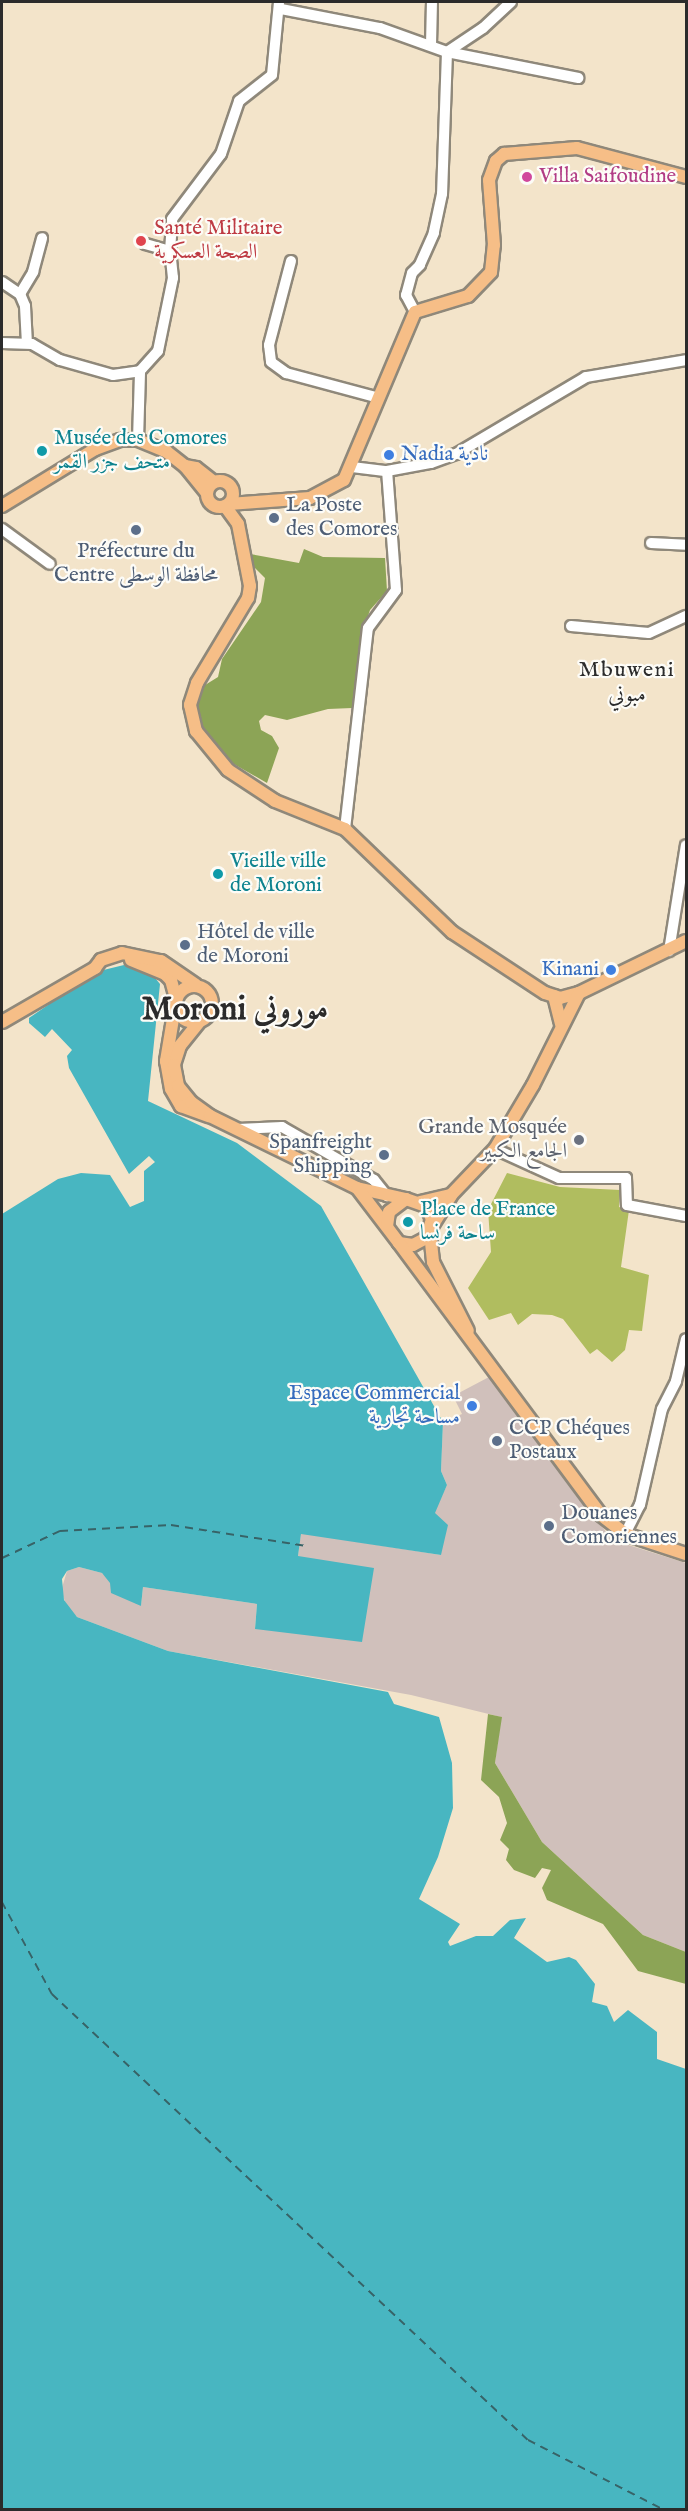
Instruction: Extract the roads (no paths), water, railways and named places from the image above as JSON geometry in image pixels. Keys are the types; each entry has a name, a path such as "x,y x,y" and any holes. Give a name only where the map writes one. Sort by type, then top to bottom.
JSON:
{"main road":[{"path":"2,505 95,449 120,440 138,440 167,452 185,466 207,493 211,503 227,505 310,498 336,487 352,467 415,312 468,296 487,281 494,245 489,180 496,162 504,154 577,148 687,177"},
{"path":"185,466 196,468 214,482 228,483 254,501"},
{"path":"207,493 214,482"},
{"path":"227,505 233,491 228,483"},
{"path":"238,524 254,501"},
{"path":"227,505 238,524 250,576 248,598 197,683 190,717 214,756 245,783 275,801 345,829 452,932 554,996 579,993 687,941"},
{"path":"2,1022 95,968 111,956 141,955 173,968 207,991 212,1002 209,1014 200,1021 175,1054 174,1073 184,1095 210,1116 357,1188 420,1202 451,1195"},
{"path":"95,968 128,960 156,968 171,980 176,1003 184,1020 200,1021"},
{"path":"196,985 186,987 176,1003 166,1060 171,1089 182,1106 198,1115 210,1116"},
{"path":"399,1243 413,1245 431,1229 451,1195 495,1149 533,1085 561,1024 579,993"},
{"path":"554,996 561,1024"},
{"path":"357,1188 601,1515 625,1534 687,1554"},
{"path":"387,1226 389,1212 406,1199"},
{"path":"420,1202 430,1212 437,1270 465,1317 470,1338"}],"street":[{"path":"431,45 432,2"},
{"path":"447,52 483,28 511,2"},
{"path":"2,343 27,342 60,360 104,373 132,375 140,371 158,351 173,278 170,251 172,219 221,154 239,100 272,75 280,5 380,28 447,52 578,78"},
{"path":"415,312 406,295 412,273 420,266 434,233 442,194 447,52"},
{"path":"20,294 33,272 42,238"},
{"path":"145,244 170,251"},
{"path":"291,261 269,345 271,362 286,374 379,398"},
{"path":"2,282 20,294 26,306 27,342"},
{"path":"352,467 387,471 431,463 456,454 586,377 687,360"},
{"path":"138,440 140,371"},
{"path":"345,829 368,628 396,590 387,471"},
{"path":"2,529 50,564"},
{"path":"651,543 687,545"},
{"path":"571,626 649,633 687,616"},
{"path":"669,951 687,845"},
{"path":"238,1129 282,1127 364,1174 387,1196"},
{"path":"495,1149 559,1178 626,1178 627,1205 687,1216"},
{"path":"625,1534 640,1505 662,1409 685,1356 687,1339"}],"water":[{"path":"124,965 151,973 160,984 148,1101 237,1143 321,1206 443,1422 441,1471 447,1485 435,1513 448,1525 441,1555 301,1534 298,1556 374,1568 362,1642 255,1629 257,1604 143,1587 141,1606 111,1593 110,1583 102,1573 79,1567 67,1571 62,1579 64,1600 77,1617 168,1651 388,1692 394,1704 439,1717 452,1763 453,1808 438,1857 419,1899 460,1924 448,1942 450,1946 476,1936 493,1936 510,1920 526,1918 514,1938 547,1962 569,1957 576,1960 595,1984 592,2002 607,2006 614,2022 628,2010 657,2032 657,2059 686,2069 686,2509 2,2510 2,1214 58,1179 81,1173 110,1175 130,1207 144,1201 144,1171 155,1162 149,1156 129,1174 69,1068 67,1056 72,1050 52,1029 45,1037 29,1023 29,1018 48,1005 51,995 87,974"}],"place":[{"name":"Villa Saifoudine","path":"527,177"},
{"name":"Santé Militaire الصحة العسكرية","path":"141,241"},
{"name":"Musée des Comores متحف جزر القمر","path":"42,451"},
{"name":"Nadia نادية","path":"389,455"},
{"name":"La Poste des Comores","path":"274,518"},
{"name":"Préfecture du Centre محافظة الوسطى","path":"136,530"},
{"name":"Vieille ville de Moroni","path":"218,874"},
{"name":"Hôtel de ville de Moroni","path":"185,945"},
{"name":"Kinani","path":"611,970"},
{"name":"Grande Mosquée الجامع الكبير","path":"579,1140"},
{"name":"Spanfreight Shipping","path":"384,1155"},
{"name":"Place de France ساحة فرنسا","path":"408,1222"},
{"name":"Espace Commercial مساحة تجارية","path":"472,1406"},
{"name":"CCP Chéques Postaux","path":"497,1441"},
{"name":"Douanes Comoriennes","path":"549,1526"}],"district":[{"name":"Mbuweni مبوني","path":"627,682"},
{"name":"Moroni موروني","path":"235,1011"}]}
